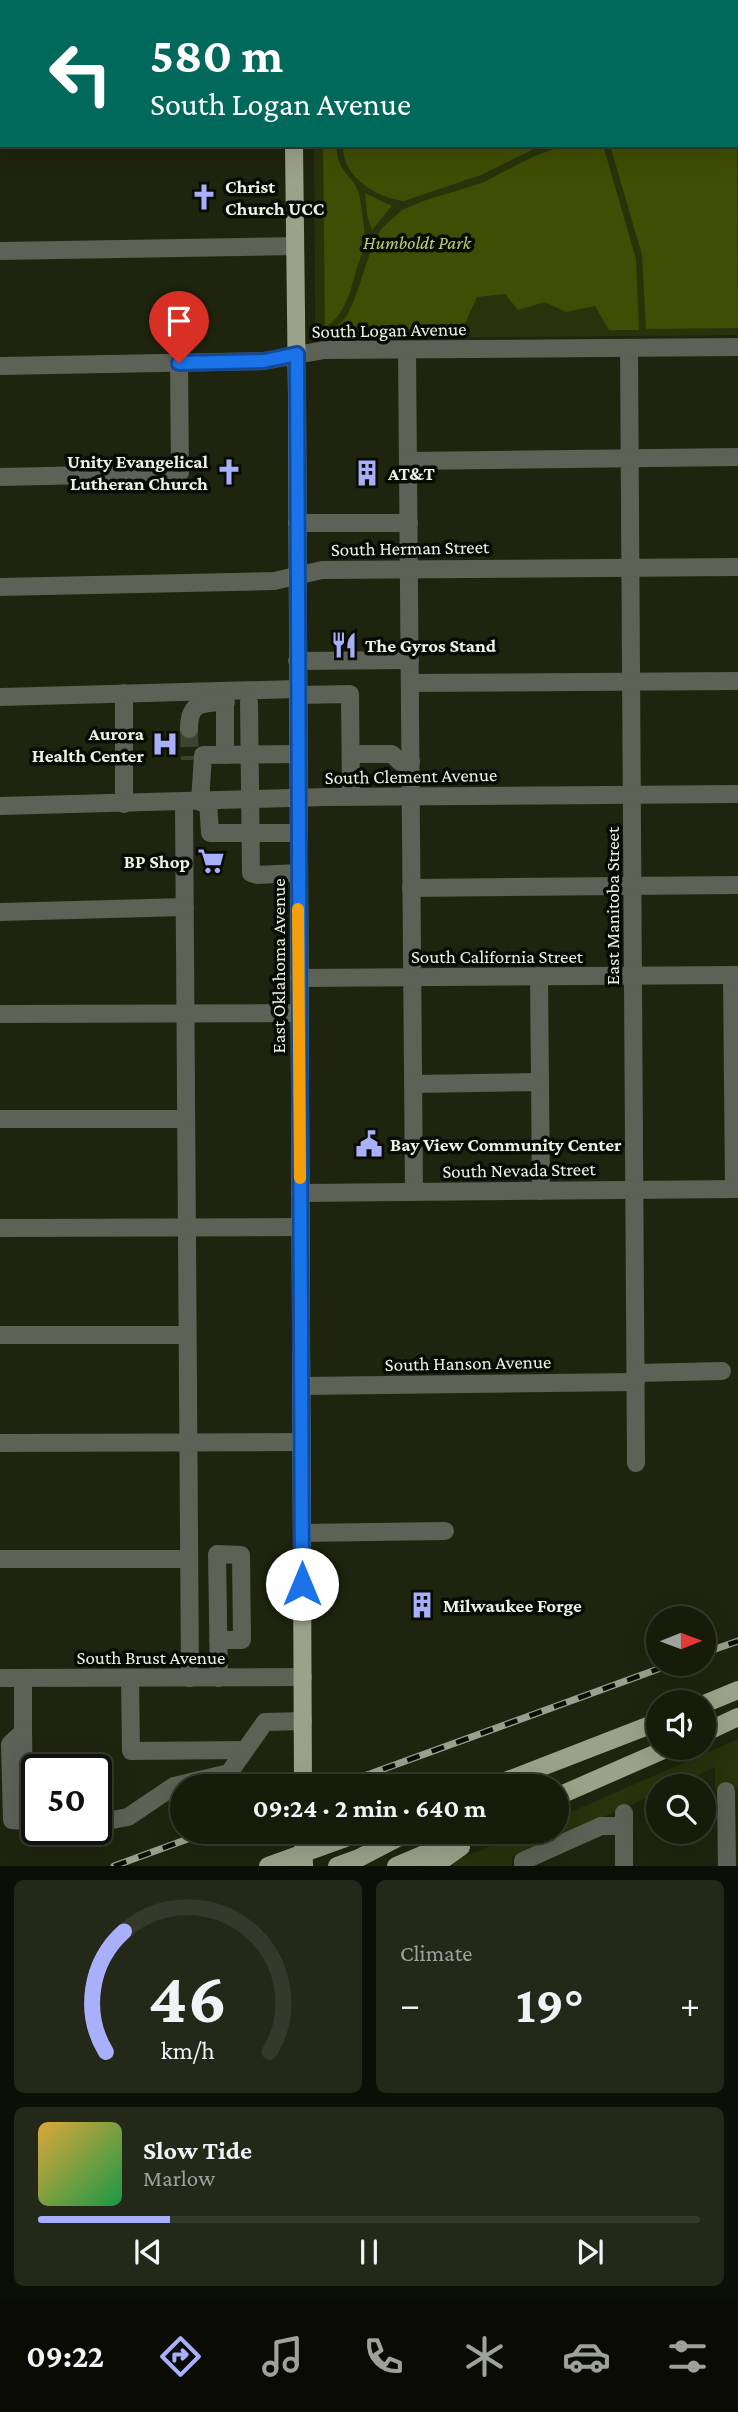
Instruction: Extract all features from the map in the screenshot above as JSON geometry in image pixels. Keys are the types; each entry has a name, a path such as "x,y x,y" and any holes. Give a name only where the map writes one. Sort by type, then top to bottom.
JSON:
{"main road":[{"name":"East Oklahoma Avenue","path":"294,147 303,1774"},
{"path":"716,1699 738,1690"},
{"path":"716,1727 738,1717"},
{"path":"524,1774 646,1728"},
{"path":"569,1791 646,1758"},
{"path":"303,1844 304,1866"},
{"path":"268,1866 329,1844"},
{"path":"337,1866 386,1844"},
{"path":"396,1866 447,1844"},
{"path":"428,1866 441,1861 466,1844"}],"street":[{"path":"0,251 295,246"},
{"name":"South Logan Avenue","path":"0,366 264,361 324,350 738,347"},
{"name":"East Manitoba Street","path":"629,348 636,1463"},
{"path":"407,350 414,1192"},
{"path":"0,477 180,473 179,363"},
{"path":"408,461 738,457"},
{"path":"297,523 409,523"},
{"name":"South Herman Street","path":"0,587 274,581 322,570 738,567"},
{"path":"297,661 410,660"},
{"path":"410,683 738,681"},
{"path":"189,729 190,713 195,707 204,703 261,700 269,690"},
{"path":"0,697 269,690 350,694 351,797"},
{"path":"124,694 124,804"},
{"path":"225,702 225,755"},
{"path":"249,702 251,873 298,873"},
{"path":"190,1678 185,907 199,782 203,755 298,754"},
{"path":"351,754 392,754 400,762 411,762"},
{"path":"190,760 199,782"},
{"name":"South Clement Avenue","path":"0,806 351,797 738,794"},
{"path":"197,802 209,833 298,833"},
{"path":"411,888 738,885"},
{"path":"0,912 185,907"},
{"path":"735,975 736,1189"},
{"name":"South California Street","path":"299,978 735,975"},
{"path":"539,976 541,1191"},
{"path":"0,1014 299,1013"},
{"path":"413,1084 540,1082"},
{"path":"0,1119 186,1119"},
{"name":"South Nevada Street","path":"300,1193 736,1189"},
{"path":"0,1228 300,1227"},
{"path":"0,1335 187,1335"},
{"name":"South Hanson Avenue","path":"301,1386 636,1378 722,1371"},
{"path":"0,1443 301,1442"},
{"path":"302,1533 445,1531"},
{"path":"0,1559 189,1559"},
{"path":"218,1640 219,1678"},
{"name":"South Brust Avenue","path":"0,1678 303,1677"},
{"path":"23,1678 23,1754"},
{"path":"130,1678 131,1751 244,1750"},
{"path":"112,1820 128,1817 174,1786 229,1773 265,1722 303,1721"},
{"path":"21,1821 12,1820 10,1744 23,1732"},
{"path":"726,1791 732,1814 727,1866"},
{"path":"523,1864 601,1826 624,1819 624,1866"}],"green space":[{"name":"Humboldt Park","path":"314,147 738,147 738,335 326,339 316,330"},
{"path":"323,147 336,147 339,162 360,196 365,238 347,301 338,316 325,327"},
{"path":"343,147 538,147 481,175 404,201 382,195 362,184 348,167"},
{"path":"560,147 604,147 636,259 639,330 609,330 595,306 566,312 545,302 518,310 505,294 477,297 462,330 332,331 346,317 354,301 373,244 381,229 402,210 482,183 534,156"},
{"path":"611,147 737,147 738,328 646,329 642,255"},
{"path":"365,193 392,206 372,230 367,215"},
{"path":"738,1739 738,1788 716,1789 715,1767 700,1774 658,1774 690,1760 716,1760 716,1749"},
{"path":"646,1779 646,1798 569,1832 569,1813"},
{"path":"494,1844 542,1844 512,1857 512,1866 442,1866"}],"tunnel":[{"path":"189,729 190,760"}],"railway":[{"path":"716,1649 738,1641"},
{"path":"370,1774 646,1673"},
{"path":"114,1866 174,1844"}],"slow traffic":[{"path":"298,909 300,1178"}],"place":[{"name":"Christ Church UCC","path":"204,197"},
{"name":"Unity Evangelical Lutheran Church","path":"229,472"},
{"name":"AT&T","path":"367,473"},
{"name":"The Gyros Stand","path":"344,645"},
{"name":"Aurora Health Center","path":"165,744"},
{"name":"BP Shop","path":"211,861"},
{"name":"Bay View Community Center","path":"369,1144"},
{"name":"Milwaukee Forge","path":"422,1605"}],"route":[{"path":"179,363 264,361 297,354 302,1584"}]}
